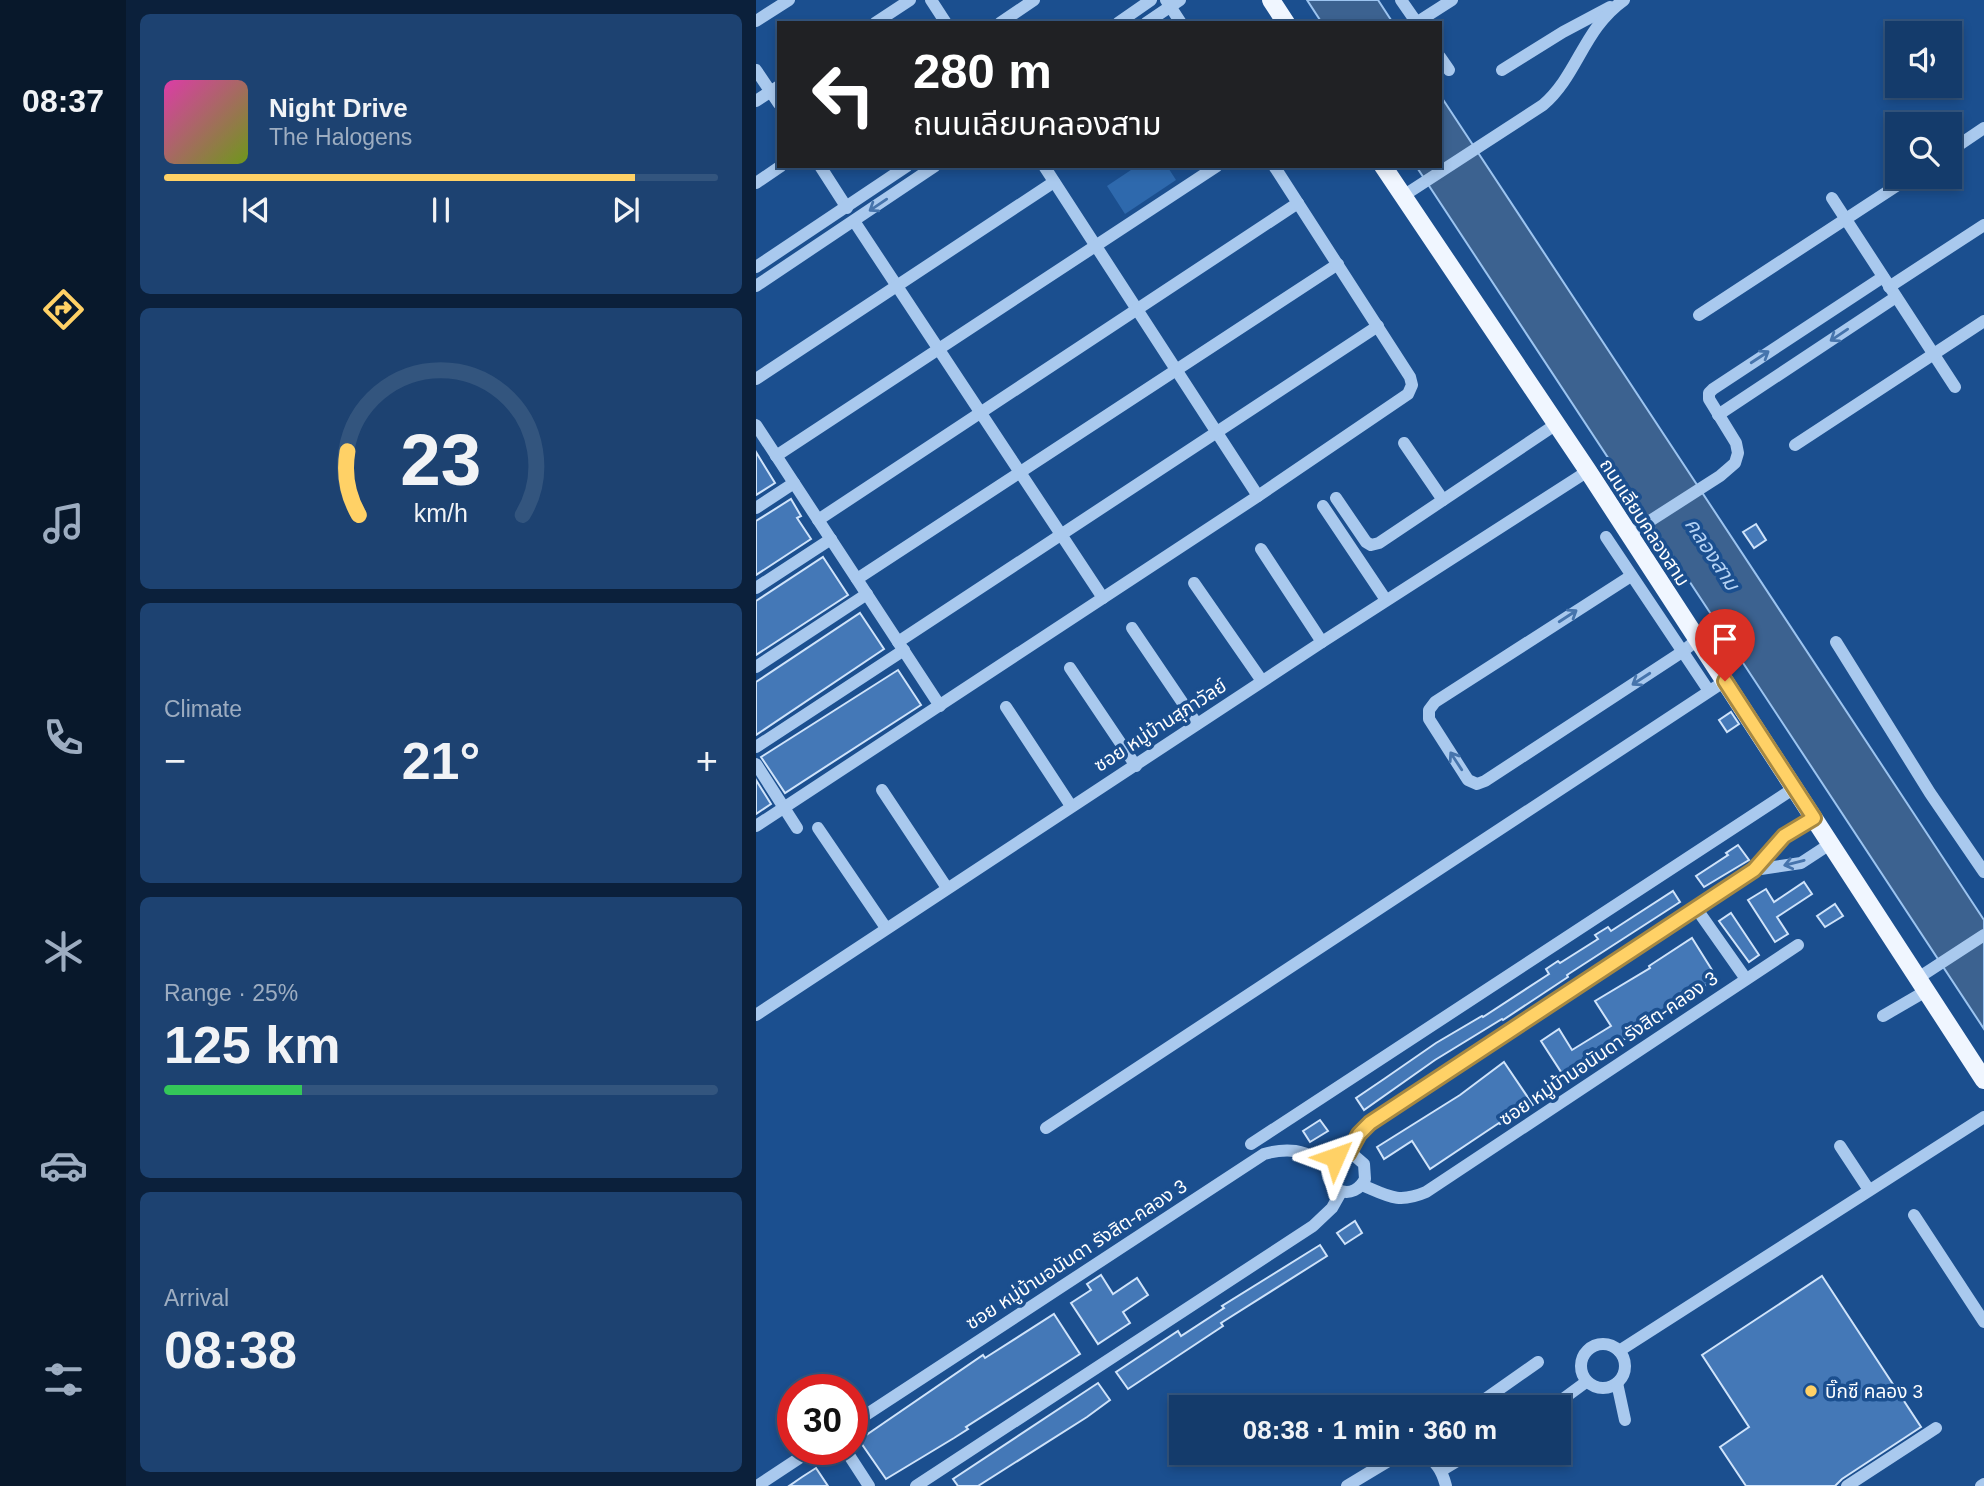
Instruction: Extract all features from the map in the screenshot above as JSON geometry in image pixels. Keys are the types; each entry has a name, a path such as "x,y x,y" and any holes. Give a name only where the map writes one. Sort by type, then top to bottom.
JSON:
{"main road":[{"path":"1270,0 1285,21"},
{"name":"ถนนเลียบคลองสาม","path":"1384,168 1588,471 1984,1080"}],"street":[{"path":"756,22 789,0"},
{"path":"878,21 910,0"},
{"path":"931,0 945,21"},
{"path":"1003,21 1034,0"},
{"path":"1121,21 1151,0"},
{"path":"1401,0 1416,21"},
{"path":"1420,21 1452,0"},
{"path":"1502,70 1563,32 1622,1"},
{"path":"1403,196 1544,105 1558,92 1590,34 1622,1"},
{"path":"1148,21 1172,2 1180,21"},
{"path":"1442,60 1449,70"},
{"path":"756,70 774,89 756,101"},
{"path":"1962,143 1984,128"},
{"path":"756,183 778,168"},
{"path":"821,168 847,208"},
{"path":"756,267 904,168"},
{"path":"756,286 932,168"},
{"path":"1045,168 1258,496"},
{"path":"776,456 1214,168"},
{"path":"756,826 1258,496 1408,394 1412,385 1410,377 1275,168"},
{"path":"756,379 1054,183"},
{"path":"1699,315 1892,189"},
{"path":"1832,198 1955,387"},
{"path":"818,520 1298,203"},
{"path":"854,221 1103,598"},
{"path":"1628,535 1720,476 1735,463 1738,453 1736,443 1709,399 1713,388 1889,287 1984,225"},
{"path":"857,579 1338,264"},
{"path":"1718,415 1889,287"},
{"path":"1795,445 1984,321"},
{"path":"756,747 1061,535 1378,326"},
{"path":"756,425 940,706"},
{"path":"1336,498 1366,542 1371,545 1379,543 1555,425"},
{"path":"1404,443 1443,500"},
{"name":"ซอย หมู่บ้านสุภาวัลย์","path":"756,1015 1262,681 1588,471"},
{"path":"756,508 794,483"},
{"path":"1323,506 1386,600"},
{"path":"1606,537 1709,691"},
{"path":"756,588 831,539"},
{"path":"1261,549 1322,642"},
{"path":"1631,576 1434,702 1429,710 1429,719 1468,780 1477,784 1485,781 1697,640"},
{"path":"1194,583 1262,681"},
{"path":"756,667 867,594"},
{"path":"1132,628 1197,724"},
{"path":"1836,642 1930,793 1984,872"},
{"path":"1070,668 1136,766"},
{"path":"1046,1128 1725,681"},
{"path":"1006,707 1072,806"},
{"path":"756,764 797,828"},
{"path":"1251,1144 1796,788"},
{"path":"882,790 947,888"},
{"path":"1350,1152 1364,1164 1365,1179 1362,1185 1351,1192 1341,1192 1329,1184 1327,1178 1330,1163 1335,1157 1350,1152 1359,1134 1370,1123 1754,870 1784,836 1814,818"},
{"path":"818,828 886,928"},
{"path":"1754,870 1801,863 1830,844"},
{"path":"1696,908 1746,979"},
{"path":"1883,1016 1922,984 1939,965 1984,935"},
{"name":"ซอย หมู่บ้านอนันดา รังสิต-คลอง 3","path":"1362,1185 1398,1200 1426,1192 1798,945"},
{"path":"1619,1352 1984,1117"},
{"path":"1840,1146 1869,1190"},
{"name":"ซอย หมู่บ้านอนันดา รังสิต-คลอง 3","path":"868,1413 1264,1154 1283,1149 1299,1150 1330,1163"},
{"path":"916,1486 1314,1226 1332,1208 1341,1192"},
{"path":"1914,1215 1984,1322"},
{"path":"1618,1382 1605,1388 1592,1386 1587,1381 1581,1369 1583,1356 1588,1350 1607,1345 1623,1357 1624,1370 1618,1382 1625,1420"},
{"path":"1491,1395 1538,1362"},
{"path":"1568,1395 1587,1381"},
{"path":"1847,1486 1936,1428"},
{"path":"757,1486 789,1465"},
{"path":"855,1465 869,1486"},
{"path":"1347,1486 1382,1465"},
{"path":"1438,1465 1442,1469 1446,1486"},
{"path":"1442,1469 1449,1465"}],"shaded area":[{"path":"1134,168 1168,168 1176,180 1125,214 1107,186"}],"water":[{"path":"1307,0 1378,0 1392,21 1321,21"},
{"name":"คลองสาม","path":"1442,98 1984,920 1984,1029 1417,168 1442,168"}],"building":[{"path":"756,452 775,483 756,495"},
{"path":"791,499 801,516 797,518 811,539 756,575 756,521"},
{"path":"1756,524 1766,540 1754,548 1743,532"},
{"path":"823,557 848,595 756,655 756,601"},
{"path":"860,613 884,649 756,735 756,682"},
{"path":"898,670 921,705 785,793 761,757"},
{"path":"1731,712 1739,724 1727,732 1719,720"},
{"path":"756,780 771,804 756,814"},
{"path":"1738,845 1749,860 1704,887 1696,876 1728,855 1726,853"},
{"path":"1804,882 1812,894 1777,917 1788,934 1775,942 1748,900 1766,889 1774,902"},
{"path":"1673,891 1680,902 1503,1020 1435,1060 1364,1110 1356,1098 1436,1043 1483,1017 1549,974 1546,969 1598,939 1595,935 1608,927 1611,931"},
{"path":"1835,904 1843,916 1825,927 1817,916"},
{"path":"1731,913 1759,955 1749,962 1719,921"},
{"path":"1692,938 1717,978 1565,1078 1541,1041 1559,1029 1572,1050 1611,1026 1595,1001 1650,968 1649,966"},
{"path":"1504,1062 1533,1105 1499,1123 1430,1169 1412,1141 1384,1159 1377,1147 1460,1095"},
{"path":"1320,1120 1328,1131 1310,1142 1303,1131"},
{"path":"1355,1221 1362,1233 1345,1244 1337,1233"},
{"path":"1320,1245 1327,1256 1221,1323 1223,1326 1128,1389 1116,1372 1178,1331 1181,1336 1224,1308 1222,1306"},
{"path":"1101,1275 1113,1294 1137,1278 1148,1295 1123,1312 1130,1323 1098,1344 1071,1303 1091,1290 1087,1284"},
{"name":"บิ๊กซี คลอง 3","path":"1822,1276 1921,1427 1835,1486 1746,1486 1720,1447 1749,1427 1702,1355"},
{"path":"1054,1314 1080,1354 966,1427 968,1429 886,1479 868,1453 868,1434 983,1355 985,1358"},
{"path":"1098,1383 1110,1400 1087,1417 978,1486 958,1486 953,1479"},
{"path":"816,1468 828,1486 789,1486 802,1477"}],"place":[{"name":"บิ๊กซี คลอง 3","path":"1811,1391"}],"route":[{"path":"1335,1157 1348,1154 1359,1134 1370,1123 1754,870 1784,836 1814,818 1725,681"}]}
